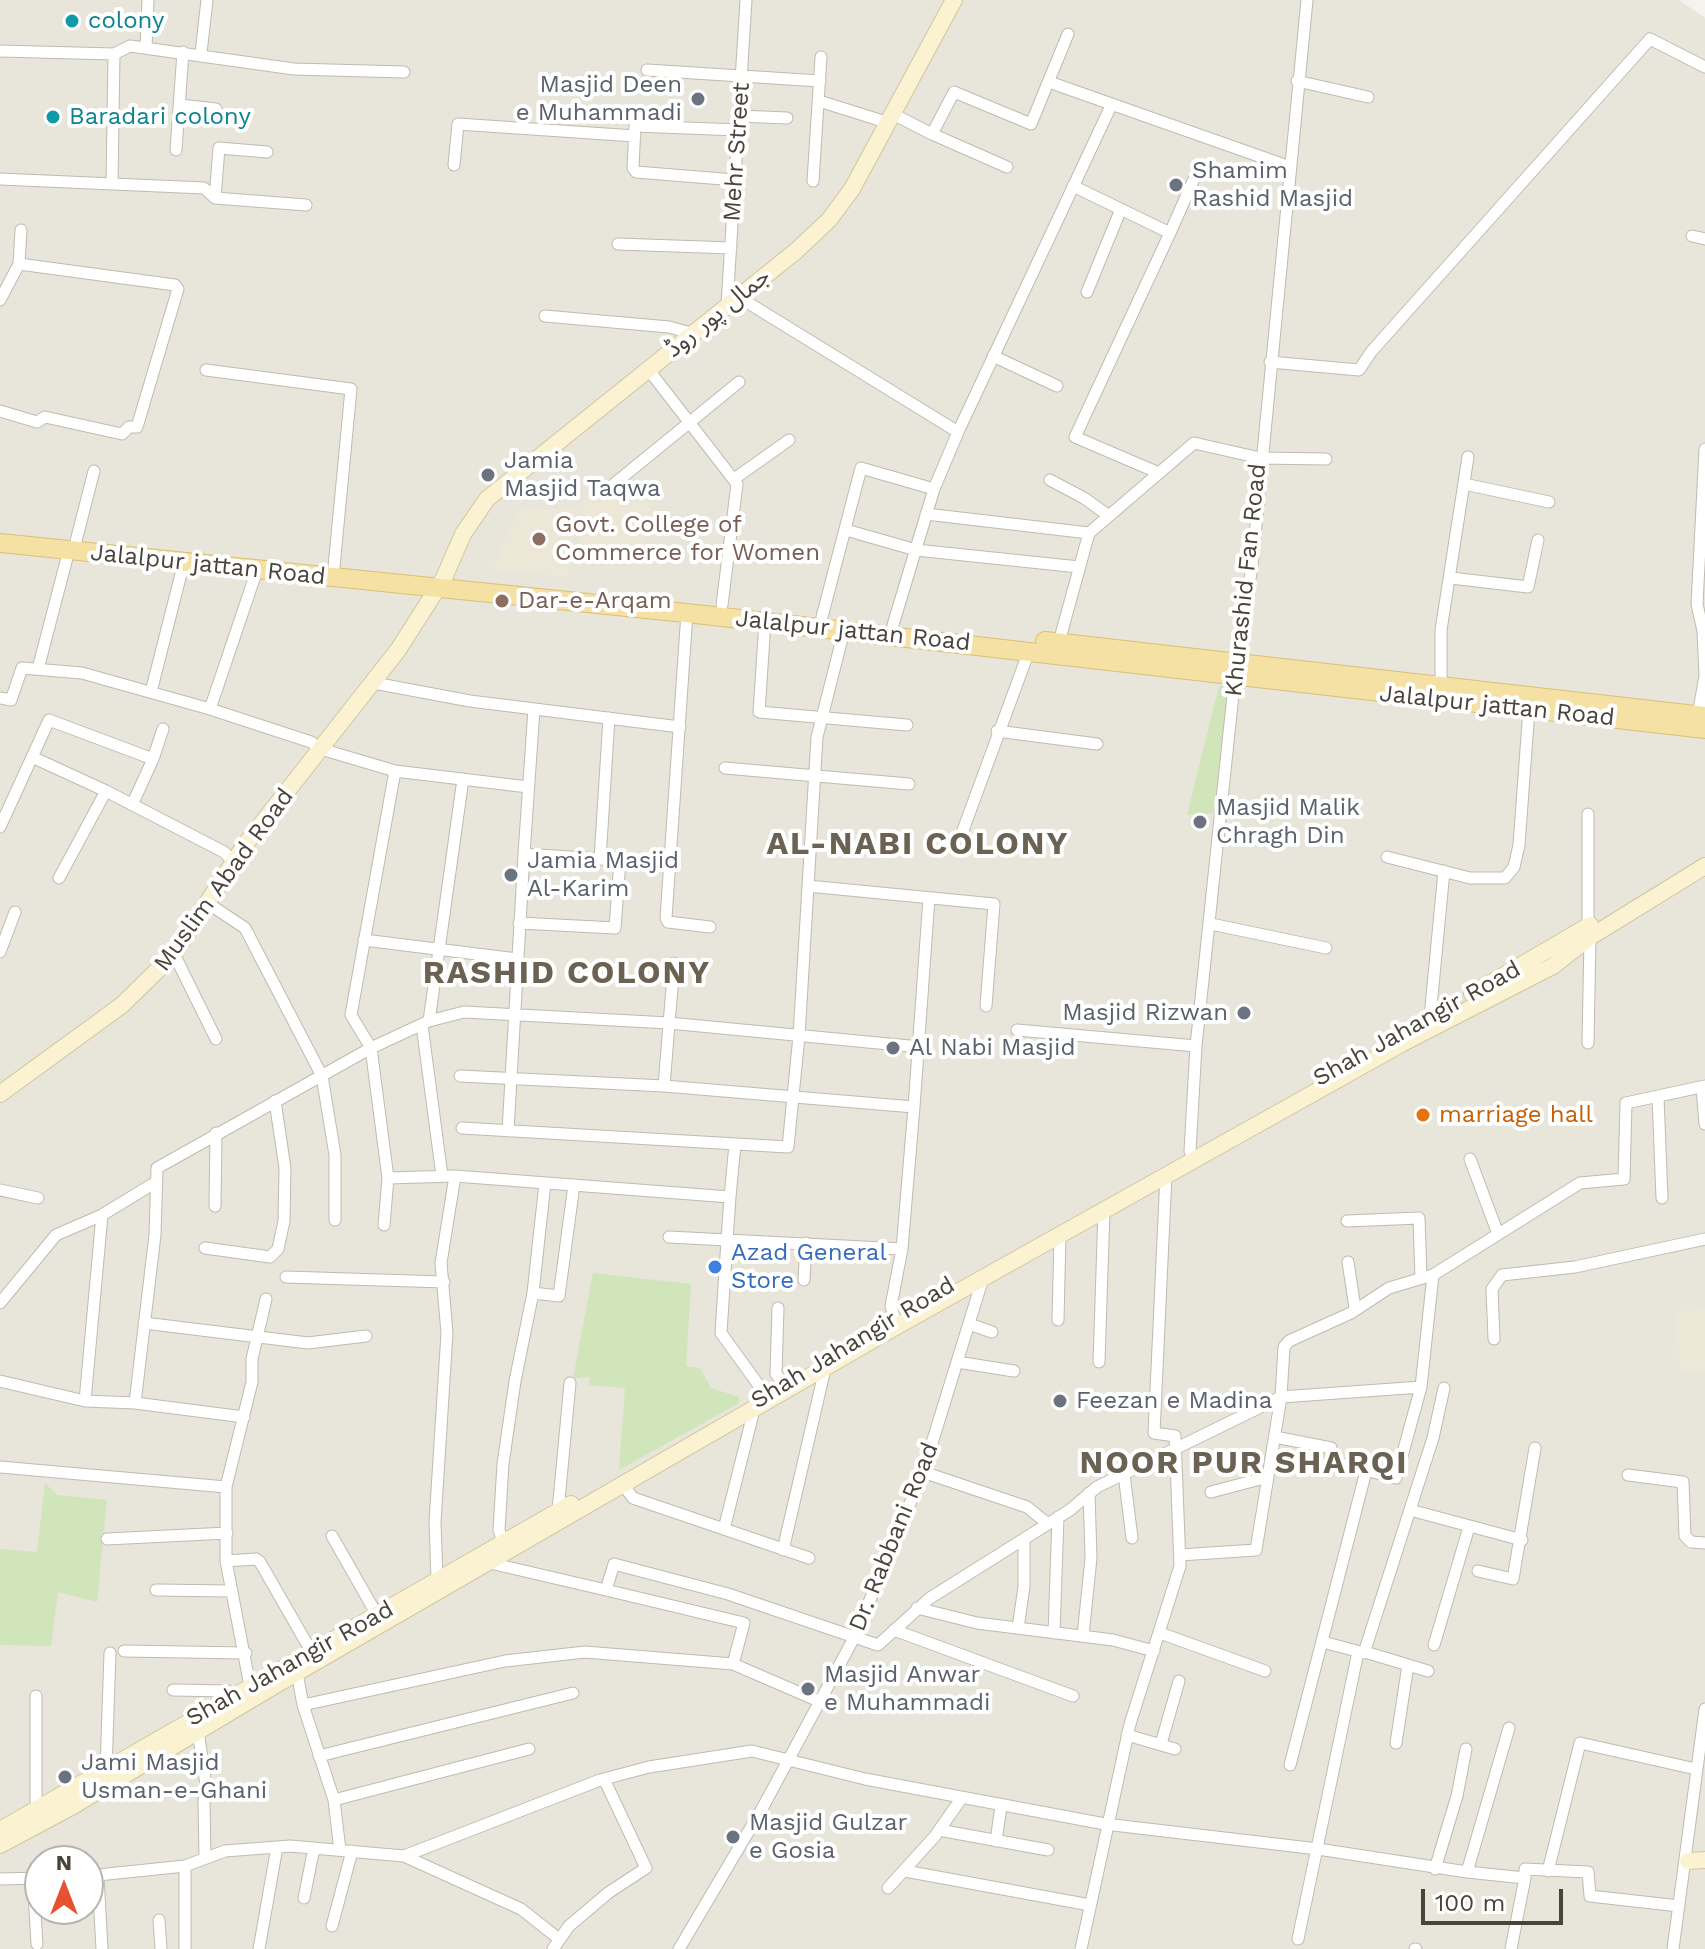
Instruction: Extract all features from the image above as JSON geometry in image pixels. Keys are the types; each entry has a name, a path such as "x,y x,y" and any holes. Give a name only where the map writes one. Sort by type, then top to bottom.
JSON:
{"main road":[{"name":"Jalalpur jattan Road","path":"0,533 133,552 334,567 441,583"},
{"name":"Jalalpur jattan Road","path":"0,543 73,545"},
{"name":"Jalalpur jattan Road","path":"133,552 184,562 257,570 822,617 1029,651 1149,659 1529,709 1600,711 1703,720"},
{"name":"Jalalpur jattan Road","path":"705,609 765,622 844,631 880,627 1059,642 1149,659"},
{"name":"Jalalpur jattan Road","path":"1236,670 1441,686 1600,711"}],"street":[{"path":"146,47 148,0"},
{"path":"201,53 207,0"},
{"name":"Mehr Street","path":"732,300 731,248 746,0"},
{"name":"جمال پور روڈ","path":"441,583 463,534 487,499 796,251 829,220 852,189 954,0"},
{"name":"Khurashid Fan Road","path":"1192,1155 1196,1046 1236,670 1252,566 1260,458 1307,0"},
{"path":"932,134 954,92 1031,124 1068,34"},
{"path":"1270,362 1359,370 1371,352 1650,39 1705,67"},
{"path":"0,51 114,54 130,46 201,53 294,69 404,72"},
{"path":"176,150 183,52"},
{"path":"112,184 114,54"},
{"path":"813,181 821,57"},
{"path":"647,70 820,81"},
{"path":"1297,81 1368,97"},
{"path":"1049,82 1290,167"},
{"path":"819,101 888,118 1007,167"},
{"path":"180,105 216,109"},
{"path":"880,627 916,550 934,489 958,432 1111,106"},
{"path":"739,116 787,118"},
{"path":"454,165 458,124 635,136"},
{"path":"735,180 636,172 633,168 639,124 738,130"},
{"path":"215,198 219,148 267,152"},
{"path":"0,179 204,188 215,198 306,205"},
{"path":"1159,473 1075,437 1193,181"},
{"path":"1073,186 1170,233"},
{"path":"1087,292 1121,209"},
{"path":"0,300 19,264 21,230"},
{"path":"1692,236 1705,239"},
{"path":"618,244 731,248"},
{"path":"0,411 37,422 45,417 122,434 129,427 137,427 178,289 175,285 19,264"},
{"path":"732,300 958,432"},
{"path":"545,316 669,327 691,333"},
{"path":"993,356 1057,386"},
{"path":"648,369 737,484 705,609 680,727 668,922 710,927"},
{"path":"206,370 351,389 334,567"},
{"path":"614,484 739,382"},
{"path":"734,479 789,440"},
{"path":"1059,642 1089,533 1194,443 1260,458 1326,459"},
{"path":"1703,720 1705,676 1701,593 1705,449"},
{"path":"1441,686 1441,630 1468,457"},
{"path":"822,617 861,468 934,489"},
{"path":"38,669 94,471"},
{"path":"1050,480 1109,516"},
{"path":"1464,484 1549,502"},
{"path":"926,514 1089,533"},
{"path":"846,530 916,550 1079,567"},
{"path":"1451,578 1528,587 1538,540"},
{"path":"151,692 184,562"},
{"path":"210,709 257,570"},
{"name":"Muslim Abad Road","path":"0,1094 122,1005 174,954 233,861 374,683 441,583"},
{"path":"765,622 759,712 907,725"},
{"path":"462,1128 788,1147 799,1036 821,716 844,631"},
{"path":"962,833 1029,651"},
{"path":"0,698 11,700 22,668 82,673 210,709 311,742 321,749 395,771 528,787"},
{"path":"374,683 445,697 680,727"},
{"path":"508,1131 534,709"},
{"path":"1387,857 1491,880 1505,878 1514,867 1519,845 1529,709"},
{"path":"600,859 609,718"},
{"path":"0,827 49,720 153,759"},
{"path":"132,805 163,729"},
{"path":"997,731 1097,744"},
{"path":"32,757 224,852 233,861"},
{"path":"725,768 909,784"},
{"path":"384,1225 388,1178 371,1048 351,1015 395,771"},
{"path":"442,1176 425,1023 439,949 463,779"},
{"path":"59,878 106,791"},
{"path":"1588,814 1588,1043"},
{"path":"524,854 672,864"},
{"path":"1192,1155 1433,1021 1553,966 1589,931 1705,854"},
{"path":"519,923 615,928 620,861"},
{"path":"1589,931 1705,866"},
{"path":"1433,1021 1444,871"},
{"path":"808,886 994,904 986,1006"},
{"path":"894,1316 891,1306 902,1249 920,1047 929,898"},
{"path":"206,902 245,928 322,1076 335,1155 335,1220"},
{"path":"0,952 15,912"},
{"path":"1211,924 1326,948"},
{"path":"364,940 517,959"},
{"path":"174,954 216,1039"},
{"path":"664,1086 674,963"},
{"path":"135,1403 155,1235 157,1168 371,1048 425,1023 464,1012 669,1023 920,1047"},
{"path":"1017,1030 1196,1046"},
{"path":"460,1076 664,1086 914,1107"},
{"path":"1180,1555 1256,1550 1281,1397 1286,1343 1389,1288 1427,1277 1580,1183 1624,1179 1624,1106 1704,1087 1705,1124"},
{"path":"1658,1097 1662,1198"},
{"path":"205,1248 270,1257 278,1249 284,1221 285,1168 275,1101"},
{"path":"215,1206 216,1133"},
{"path":"735,1144 721,1333 765,1394"},
{"name":"Shah Jahangir Road","path":"0,1845 73,1806 297,1673 1166,1175 1192,1155"},
{"name":"Shah Jahangir Road","path":"0,1830 765,1394 894,1316 1192,1155"},
{"path":"1470,1159 1498,1234"},
{"path":"1081,1949 1105,1824 1127,1735 1160,1633 1180,1555 1175,1435 1154,1433 1166,1175"},
{"path":"388,1178 455,1176 730,1197"},
{"path":"437,1579 435,1522 447,1333 441,1263 455,1176"},
{"path":"0,1303 56,1235 102,1215 156,1182"},
{"path":"503,1542 499,1530 503,1464 533,1293 545,1183"},
{"path":"533,1293 559,1296 574,1185"},
{"path":"0,1190 38,1198"},
{"path":"1099,1362 1104,1210"},
{"path":"85,1401 102,1215"},
{"path":"1275,1437 1331,1448 1331,1461 1396,1478 1421,1387 1427,1277 1419,1218 1347,1221"},
{"path":"1058,1320 1060,1235"},
{"path":"669,1237 902,1249"},
{"path":"1494,1339 1492,1289 1502,1275 1575,1267 1705,1239"},
{"path":"804,1280 806,1243"},
{"path":"1348,1262 1355,1308"},
{"path":"286,1277 444,1282"},
{"name":"Dr. Rabbani Road","path":"679,1949 791,1758 855,1636 923,1472 983,1278"},
{"path":"250,1686 239,1613 230,1591 226,1561 226,1487 252,1382 266,1299"},
{"path":"778,1308 776,1374 783,1383"},
{"path":"144,1323 308,1343 366,1336"},
{"path":"969,1324 992,1332"},
{"path":"957,1362 1014,1371"},
{"path":"783,1550 825,1369"},
{"path":"0,1381 85,1401 135,1403 244,1417"},
{"path":"558,1511 570,1383"},
{"path":"606,1590 614,1564 728,1594 878,1645 917,1608 1053,1521 1089,1493 1175,1452 1181,1443 1281,1397 1421,1387"},
{"path":"1298,1939 1361,1652 1433,1438 1444,1388"},
{"path":"724,1529 754,1410"},
{"path":"1478,1571 1513,1579 1522,1540 1535,1448"},
{"path":"0,1467 226,1487"},
{"path":"1290,1765 1366,1471"},
{"path":"923,1472 1027,1507 1053,1521"},
{"path":"1124,1474 1132,1538"},
{"path":"1628,1475 1683,1482 1685,1536 1691,1542 1705,1543"},
{"path":"1211,1492 1268,1477"},
{"path":"624,1486 633,1498 809,1558"},
{"path":"1083,1636 1091,1558 1089,1493"},
{"path":"1410,1510 1522,1540"},
{"path":"1053,1521 1054,1633"},
{"path":"1434,1645 1469,1527"},
{"path":"107,1539 227,1533"},
{"path":"332,1536 377,1615"},
{"path":"1018,1628 1024,1587 1024,1539"},
{"path":"226,1561 256,1559 260,1562 311,1651"},
{"path":"490,1563 744,1623 733,1664"},
{"path":"156,1590 230,1591"},
{"path":"917,1608 977,1623 1083,1636 1154,1651"},
{"path":"894,1630 1073,1696"},
{"path":"1160,1633 1265,1671"},
{"path":"1323,1642 1428,1671"},
{"path":"124,1651 246,1653"},
{"path":"303,1705 505,1661 585,1652 733,1664 821,1702"},
{"path":"106,1769 110,1653"},
{"path":"1396,1743 1408,1665"},
{"path":"297,1673 303,1705 334,1800 346,1851 332,1926"},
{"path":"1161,1744 1179,1681"},
{"path":"173,1690 228,1691 234,1694"},
{"path":"319,1756 573,1693"},
{"path":"36,1696 36,1800 40,1809"},
{"path":"1673,1949 1679,1906 1696,1860 1696,1769 1705,1709"},
{"path":"1467,1872 1509,1728"},
{"path":"198,1731 206,1785"},
{"path":"1127,1735 1175,1749"},
{"path":"1548,1871 1580,1743 1696,1769"},
{"path":"334,1800 529,1749"},
{"path":"1435,1869 1457,1796 1466,1749"},
{"path":"404,1856 604,1779 715,1754 752,1751 791,1758 828,1771 961,1799 1105,1824 1318,1849 1435,1869 1525,1878"},
{"path":"104,1875 185,1866 225,1851 277,1847 404,1856 521,1909 556,1944 608,1893 646,1868 604,1779"},
{"path":"888,1888 939,1830 961,1799"},
{"path":"204,1800 205,1858"},
{"path":"996,1841 1001,1806"},
{"path":"939,1830 1048,1850"},
{"path":"259,1949 277,1847"},
{"path":"304,1898 314,1848"},
{"path":"185,1866 185,1949"},
{"path":"1511,1949 1525,1869 1590,1873 1590,1896 1679,1906"},
{"path":"905,1871 1090,1905"},
{"path":"0,1879 24,1878"},
{"path":"159,1920 161,1949"},
{"path":"37,1925 37,1944"},
{"path":"99,1925 102,1949"}],"shaded area":[{"path":"0,0 1679,0 1705,18 1705,1949 0,1949"},
{"path":"583,499 650,502 644,562 578,558"},
{"name":"Govt. College of Commerce for Women","path":"575,508 567,577 492,569 519,510"},
{"path":"1705,1310 1705,1373 1679,1373 1677,1311"}],"green space":[{"path":"1219,686 1228,686 1214,813 1187,815"},
{"path":"593,1273 691,1284 686,1366 700,1368 711,1388 739,1397 739,1403 619,1470 625,1388 589,1385 590,1377 573,1378"},
{"path":"45,1483 57,1495 107,1500 97,1602 58,1592 51,1646 0,1645 0,1549 37,1552"}],"place":[{"name":"colony","path":"72,21"},
{"name":"Masjid Deen e Muhammadi","path":"698,99"},
{"name":"Baradari colony","path":"53,117"},
{"name":"Shamim Rashid Masjid","path":"1176,185"},
{"name":"Jamia Masjid Taqwa","path":"488,475"},
{"name":"Govt. College of Commerce for Women","path":"539,539"},
{"name":"Dar-e-Arqam","path":"502,601"},
{"name":"Masjid Malik Chragh Din","path":"1200,822"},
{"name":"Jamia Masjid Al-Karim","path":"511,875"},
{"name":"Masjid Rizwan","path":"1244,1013"},
{"name":"Al Nabi Masjid","path":"893,1048"},
{"name":"marriage hall","path":"1423,1115"},
{"name":"Azad General Store","path":"715,1267"},
{"name":"Feezan e Madina","path":"1060,1401"},
{"name":"Masjid Anwar e Muhammadi","path":"808,1689"},
{"name":"Jami Masjid Usman-e-Ghani","path":"65,1777"},
{"name":"Masjid Gulzar e Gosia","path":"733,1837"}],"district":[{"name":"AL-NABI COLONY","path":"918,845"},
{"name":"RASHID COLONY","path":"567,974"},
{"name":"NOOR PUR SHARQI","path":"1244,1464"}]}
